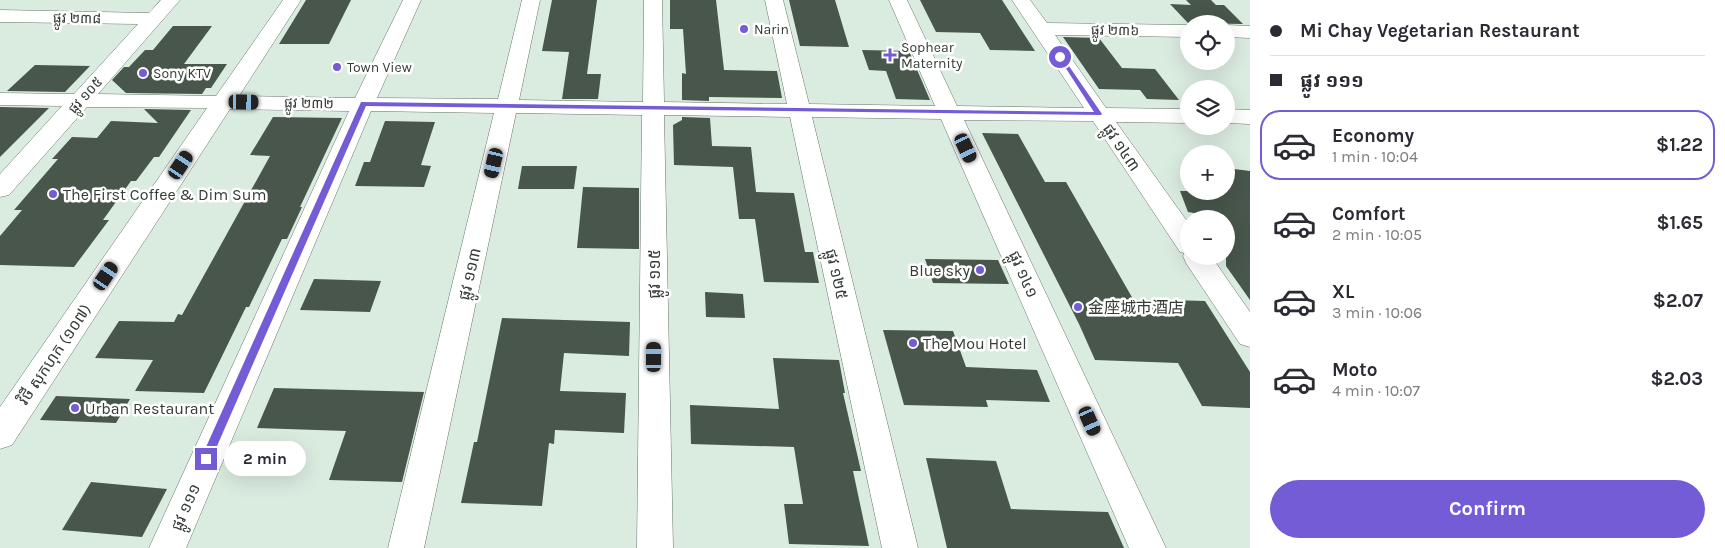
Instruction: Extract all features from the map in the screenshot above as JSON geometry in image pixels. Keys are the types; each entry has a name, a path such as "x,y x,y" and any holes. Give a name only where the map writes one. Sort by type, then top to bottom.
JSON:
{"street":[{"name":"ផ្លូវ ១០៥","path":"0,189 170,0"},
{"name":"វិថី សុកហុក (១០៧)","path":"0,434 292,0"},
{"name":"ផ្លូវ ១១១","path":"166,548 412,0"},
{"name":"ផ្លូវ ១១៣","path":"406,548 531,0"},
{"name":"ផ្លូវ ១១៥","path":"653,0 655,548"},
{"name":"ផ្លូវ ១២៥","path":"774,0 900,548"},
{"name":"ផ្លូវ ១៤១","path":"898,0 1148,548"},
{"name":"ផ្លូវ ១៤៣","path":"1021,0 1180,232"},
{"name":"ផ្លូវ ២៣៨","path":"0,16 154,19"},
{"name":"ផ្លូវ ២៣៦","path":"1040,29 1180,31"},
{"path":"1235,31 1250,32"},
{"name":"ផ្លូវ ២៣២","path":"0,99 1180,116"},
{"path":"1235,116 1250,117"},
{"path":"1202,265 1250,335"}],"building":[{"path":"306,0 351,0 329,44 279,44"},
{"path":"552,0 597,0 587,74 601,74 598,99 562,99 569,52 542,51"},
{"path":"670,0 716,0 724,70 777,71 782,98 709,97 709,101 682,100 682,73 686,74 683,29 670,29"},
{"path":"789,0 835,0 849,47 800,46"},
{"path":"920,0 1002,0 1035,51 990,50 980,33 936,32"},
{"path":"1186,0 1211,0 1216,5 1224,5 1234,15 1180,15 1170,4 1191,5"},
{"path":"1235,16 1243,24 1235,24"},
{"path":"173,26 212,26 184,64 227,64 211,88 206,88 202,94 126,93 112,80 124,67 129,67 145,50 153,50"},
{"path":"1063,37 1099,38 1122,68 1155,69 1179,100 1147,99 1140,90 1099,89"},
{"path":"862,50 909,51 930,100 896,99 886,71 869,70"},
{"path":"35,65 90,66 65,92 7,91"},
{"path":"0,107 49,108 0,157"},
{"path":"144,109 191,110 159,157 154,157 136,181 131,181 103,220 109,220 74,267 0,265 0,236 22,210 14,210 58,159 52,159 72,137 97,138 111,121 158,123"},
{"path":"273,117 342,118 287,239 282,239 204,393 135,391 153,360 95,358 119,321 174,322 178,314 182,315 270,156 250,155"},
{"path":"682,117 710,118 712,146 751,147 756,192 794,193 805,252 813,252 819,283 764,282 755,219 739,219 733,167 674,165 673,125 682,120"},
{"path":"385,121 435,122 421,165 431,166 424,187 355,186 364,162 370,162"},
{"path":"982,133 1018,134 1045,182 1066,182 1133,299 1205,301 1250,372 1250,408 1202,406 1178,363 1095,360 1079,324"},
{"path":"522,166 577,166 574,189 518,189"},
{"path":"1235,169 1250,171 1250,300 1226,266 1235,265 1235,210 1187,210 1183,200 1235,200"},
{"path":"583,187 639,188 639,249 577,248"},
{"path":"925,259 998,260 1009,284 933,283"},
{"path":"314,279 381,281 370,312 300,310"},
{"path":"705,292 743,294 745,318 706,317"},
{"path":"502,318 630,322 629,356 564,353 560,391 626,393 624,433 555,430 554,444 549,443 542,506 461,503 474,442 477,442"},
{"path":"883,330 953,331 966,367 1037,370 1050,402 986,400 988,407 904,405"},
{"path":"773,358 839,360 845,393 843,393 861,471 853,471 869,546 789,544 784,504 803,504 794,447 691,444 690,405 779,409"},
{"path":"274,388 424,392 402,482 329,480 346,431 257,428"},
{"path":"56,396 130,399 116,423 40,420"},
{"path":"926,458 996,461 1011,509 1108,512 1124,548 947,548"},
{"path":"91,482 167,489 142,537 62,530"}],"place":[{"name":"Narin","path":"744,29"},
{"name":"Sophear Maternity","path":"890,55"},
{"name":"Town View","path":"337,67"},
{"name":"Sony KTV","path":"143,73"},
{"name":"The First Coffee & Dim Sum","path":"53,194"},
{"name":"Blue sky","path":"980,270"},
{"name":"金座城市酒店","path":"1078,307"},
{"name":"The Mou Hotel","path":"913,343"},
{"name":"Urban Restaurant","path":"75,408"}],"route":[{"path":"206,459 364,104 1099,114 1060,57"}]}
